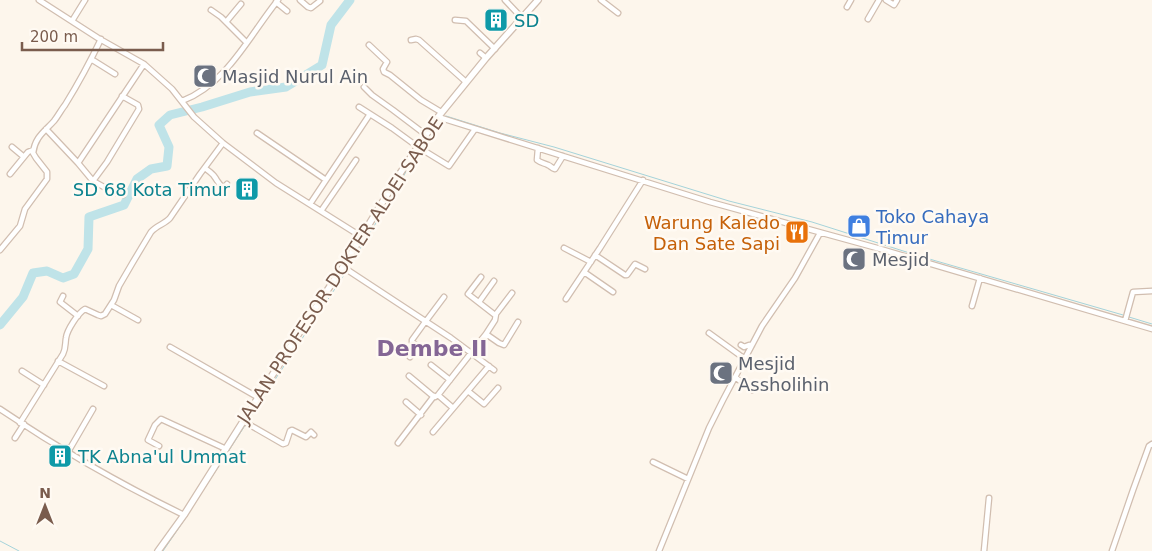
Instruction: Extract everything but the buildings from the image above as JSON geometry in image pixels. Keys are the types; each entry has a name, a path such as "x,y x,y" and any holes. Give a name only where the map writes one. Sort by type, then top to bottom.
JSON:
{"street":[{"path":"39,0 144,64 163,80 194,117 223,143 276,183 362,237"},
{"path":"72,21 84,0"},
{"path":"300,0 311,8 320,1"},
{"path":"506,0 522,18"},
{"name":"JALAN PROFESOR DOKTER ALOEI SABOE","path":"158,551 184,515 439,115 486,58 538,0"},
{"path":"601,0 618,14"},
{"path":"847,7 851,0"},
{"path":"868,19 879,0"},
{"path":"886,0 894,5 897,0"},
{"path":"182,101 193,97 214,83 231,64 277,1 287,11"},
{"path":"226,22 241,4"},
{"path":"211,10 246,42"},
{"path":"455,20 466,21 495,49"},
{"path":"0,250 20,226 25,209 47,179 48,172 33,153 37,139 54,121 64,106 101,39"},
{"path":"411,40 419,40 466,82"},
{"path":"369,45 387,62 383,69 384,72 439,115 475,129 710,202 980,278 1152,329"},
{"path":"480,53 486,58"},
{"path":"91,59 115,74"},
{"path":"78,163 144,64"},
{"path":"364,87 426,135"},
{"path":"93,181 107,162 139,109 138,105 122,96"},
{"path":"359,108 449,166 475,129"},
{"path":"310,204 370,114"},
{"path":"46,129 93,181 113,192 123,195"},
{"path":"257,133 326,180"},
{"path":"15,438 63,354 66,348 65,339 67,332 82,309 85,308 98,316 103,316 111,305 119,286 148,237 155,228 167,222 223,143"},
{"path":"12,147 24,158"},
{"path":"538,148 537,160 548,164 551,168 555,169 563,156"},
{"path":"10,174 28,152 33,150"},
{"path":"320,211 356,160"},
{"path":"205,168 215,176 222,187 224,188 228,184"},
{"path":"566,299 643,180"},
{"path":"658,551 709,428 762,326 795,278 820,233"},
{"path":"564,248 591,262"},
{"path":"596,255 625,275 635,264 645,269"},
{"path":"343,267 426,321 492,368 468,391 433,432"},
{"path":"584,272 613,292"},
{"path":"481,276 468,294 495,315"},
{"path":"972,306 980,278"},
{"path":"479,302 494,281"},
{"path":"1125,321 1133,292 1152,291"},
{"path":"398,443 472,353 496,320 495,315 512,293"},
{"path":"63,296 61,304 78,316"},
{"path":"410,357 417,346 412,340 444,297"},
{"path":"111,305 138,320"},
{"path":"486,334 504,345 518,322"},
{"path":"708,332 745,358"},
{"path":"741,345 752,345"},
{"path":"170,346 259,398"},
{"path":"58,361 104,386"},
{"path":"431,364 450,380"},
{"path":"22,370 44,385"},
{"path":"409,376 453,408"},
{"path":"735,377 752,390"},
{"path":"468,391 484,404 498,388"},
{"path":"406,402 421,415"},
{"path":"0,409 68,452 127,486 184,515"},
{"path":"68,452 93,410"},
{"path":"159,446 148,440 155,425 161,419 226,449"},
{"path":"243,421 283,444 286,443 292,430 306,437 311,432 314,435"},
{"path":"1112,551 1149,446 1152,444"},
{"path":"653,462 688,479"},
{"path":"984,551 989,498"}],"waterway":[{"path":"0,325 23,297 33,273 47,271 63,278 74,274 88,249 89,217 124,205 137,179 151,169 167,166 169,147 159,125 170,115 250,92 286,87 322,65 331,25 350,0"},
{"path":"446,116 729,201 812,222 919,256 1123,315"},
{"path":"427,139 437,126"},
{"path":"350,265 411,163"},
{"path":"249,419 346,272"},
{"path":"1129,317 1152,324"},
{"path":"195,503 246,424"},
{"path":"163,551 185,519"},
{"path":"0,541 19,551"}],"place":[{"name":"SD","path":"496,20"},
{"name":"Masjid Nurul Ain","path":"205,76"},
{"name":"SD 68 Kota Timur","path":"247,189"},
{"name":"Toko Cahaya Timur","path":"859,226"},
{"name":"Warung Kaledo Dan Sate Sapi","path":"797,232"},
{"name":"Mesjid","path":"854,259"},
{"name":"Mesjid Assholihin","path":"721,373"},
{"name":"TK Abna'ul Ummat","path":"60,456"}],"district":[{"name":"Dembe II","path":"432,348"}]}
